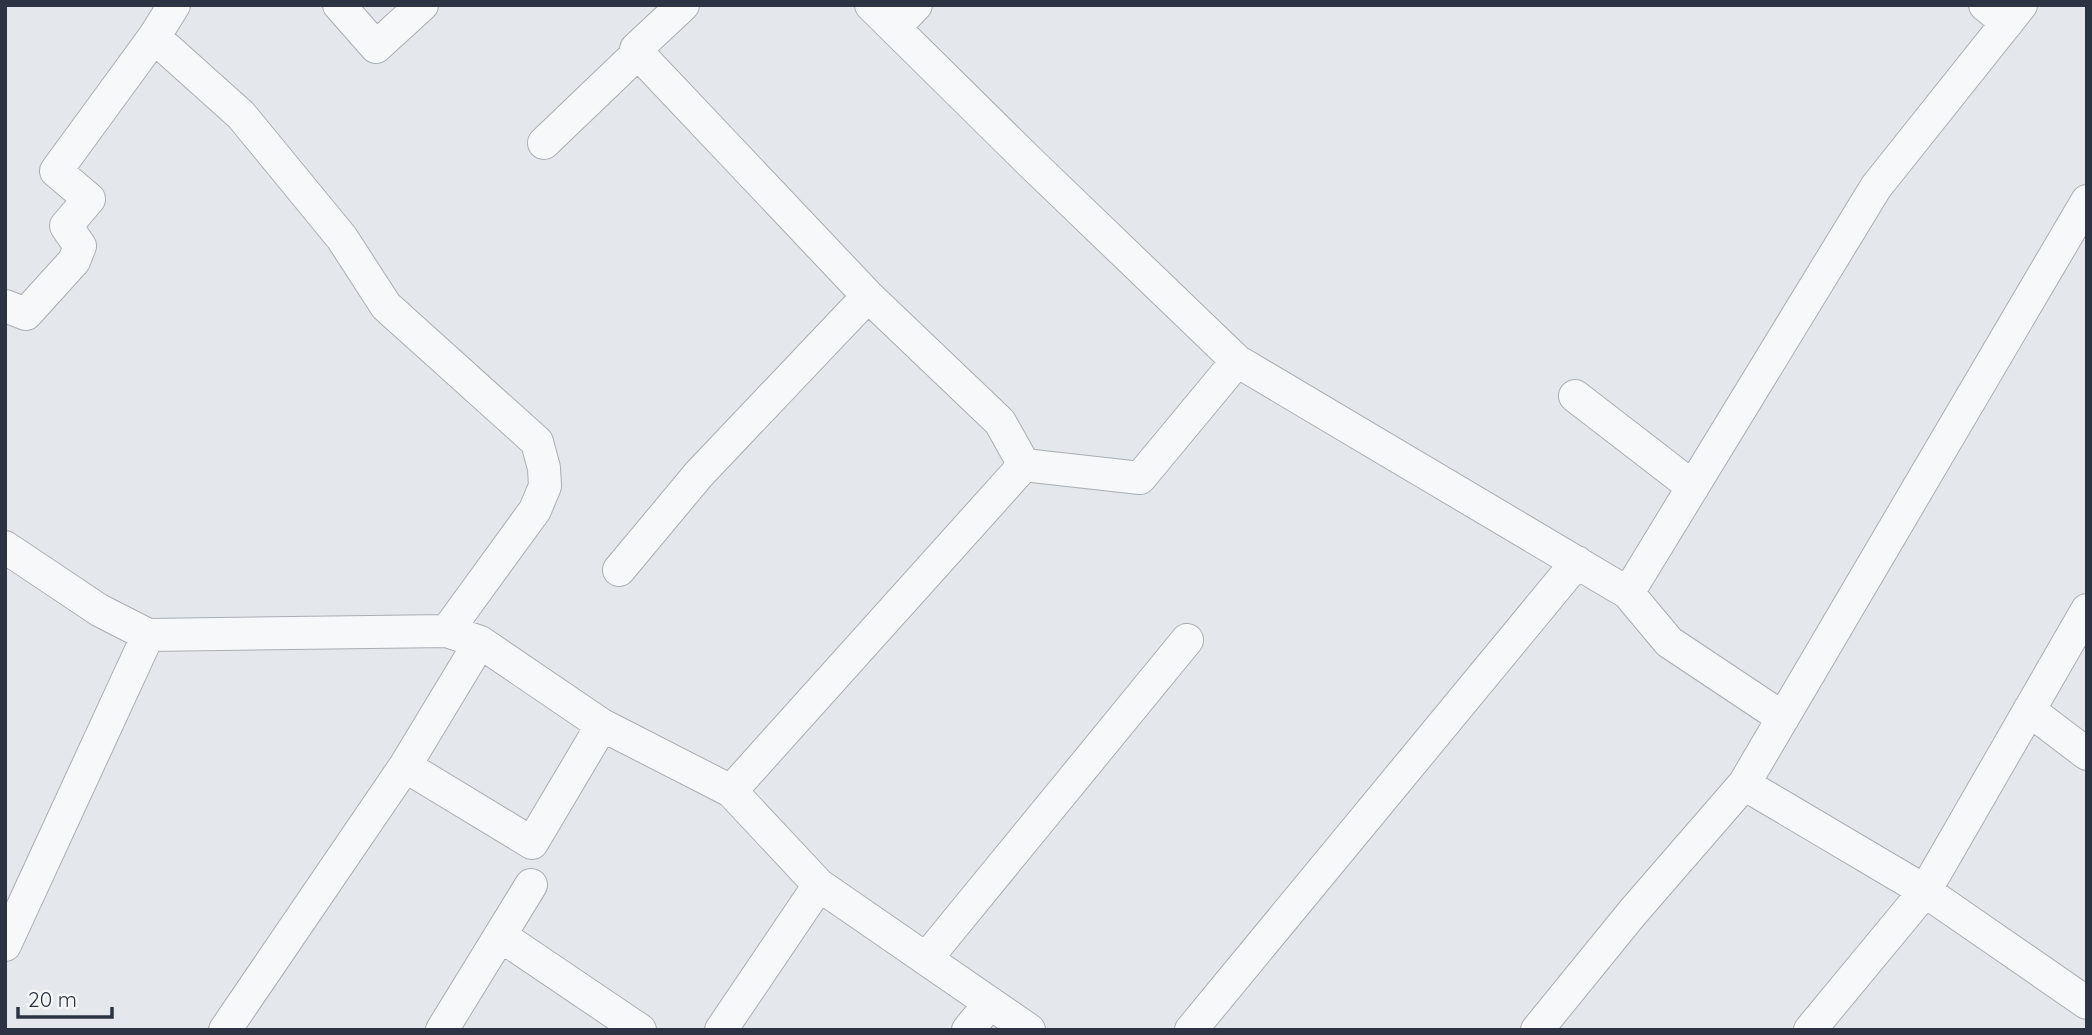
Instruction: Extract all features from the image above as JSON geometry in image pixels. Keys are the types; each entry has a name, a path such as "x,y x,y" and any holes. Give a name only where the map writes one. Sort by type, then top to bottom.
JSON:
{"street":[{"path":"5,306 26,314 74,261 80,246 66,226 89,198 56,171 154,37 174,5"},
{"path":"339,5 376,47 422,5"},
{"path":"683,5 636,48 638,54 868,296 1000,422 1024,466"},
{"path":"872,5 905,16 1039,171 1237,361 1628,593 1669,642 1783,718"},
{"path":"1628,593 1876,187 2005,11"},
{"path":"154,37 241,115 342,238 386,306 537,442 544,468 545,486 535,510 447,631"},
{"path":"544,143 638,54"},
{"path":"1537,1030 1633,912 1744,784 2087,201"},
{"path":"620,570 699,474 868,296"},
{"path":"1024,466 1140,478 1237,361"},
{"path":"1575,396 1693,487"},
{"path":"732,791 1024,466"},
{"path":"5,547 99,610 148,635 447,631 480,642 602,725 732,791 819,885 1029,1030"},
{"path":"1191,1030 1577,562"},
{"path":"1810,1030 1925,891 2087,610"},
{"path":"5,945 148,635"},
{"path":"926,959 1187,640"},
{"path":"225,1030 405,766 480,642"},
{"path":"2029,710 2087,754"},
{"path":"405,766 532,843 602,725"},
{"path":"1744,784 1925,891 2087,1003"},
{"path":"721,1030 819,885"},
{"path":"442,1030 531,886"},
{"path":"501,936 640,1030"},
{"path":"968,1030 990,1003"}]}
